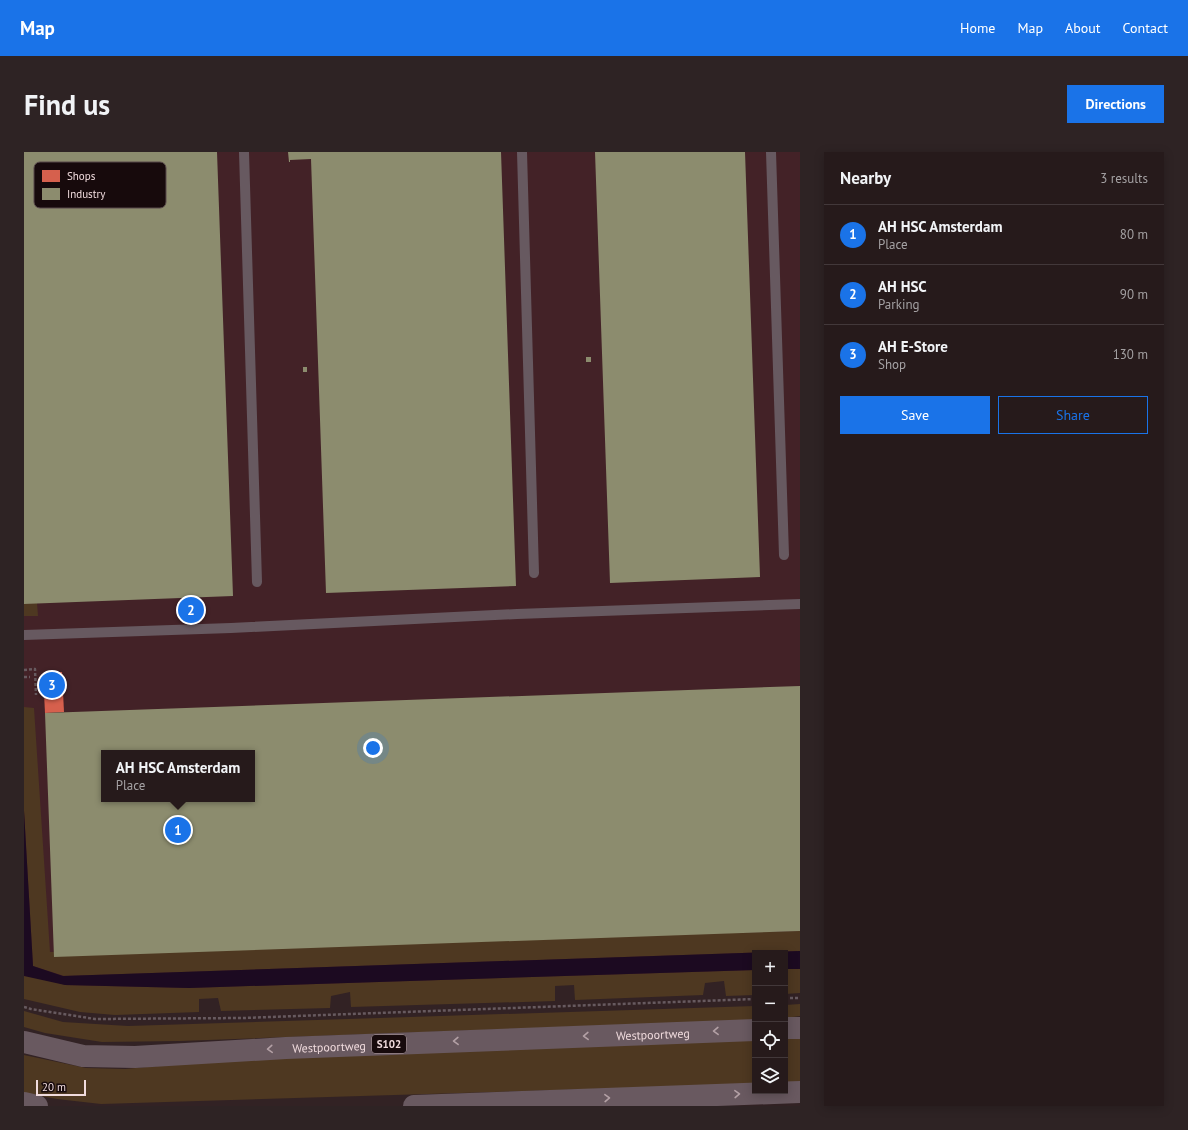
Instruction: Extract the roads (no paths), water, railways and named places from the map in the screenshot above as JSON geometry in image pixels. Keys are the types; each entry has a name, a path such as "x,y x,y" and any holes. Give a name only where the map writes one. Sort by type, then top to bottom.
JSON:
{"main road":[{"path":"788,1028 800,1028"},
{"name":"Westpoortweg","path":"24,1042 83,1056 135,1057 286,1048 752,1030"},
{"path":"414,1106 800,1092"},
{"path":"24,1103 37,1106"}],"lane":[{"path":"244,152 257,582"},
{"path":"522,152 534,573"},
{"path":"771,152 784,555"},
{"path":"24,636 231,628 517,614 800,604"}],"place":[{"name":"AH HSC","path":"191,610"},
{"name":"AH E-Store","path":"52,685"},
{"name":"AH HSC Amsterdam","path":"178,830"}]}
